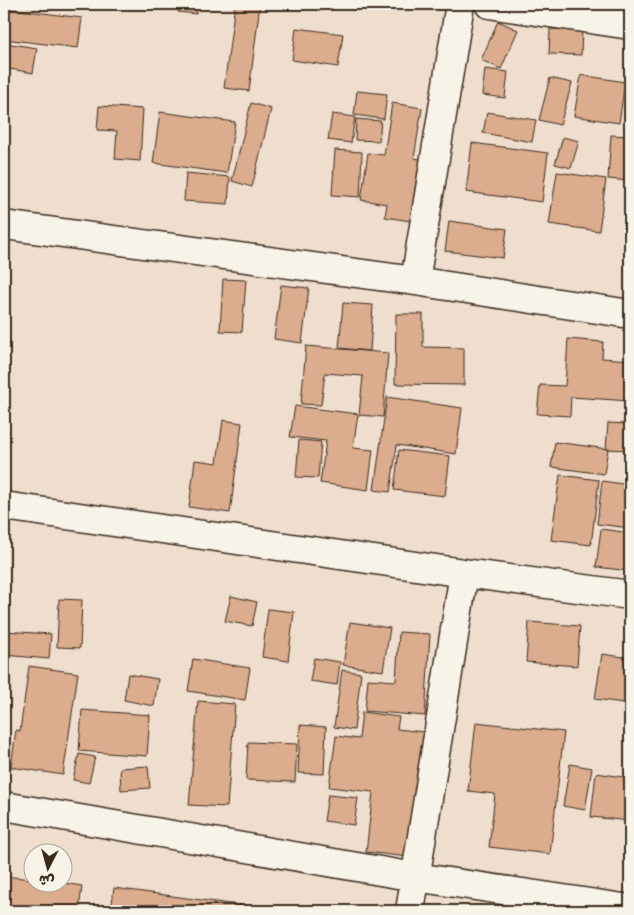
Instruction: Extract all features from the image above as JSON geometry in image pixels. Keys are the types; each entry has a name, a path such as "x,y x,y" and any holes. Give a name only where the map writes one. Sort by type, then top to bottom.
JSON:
{"street":[{"path":"415,281 460,4"},
{"path":"489,4 630,26"},
{"path":"4,225 415,281 630,314"},
{"path":"4,506 464,573 630,595"},
{"path":"410,911 464,573"},
{"path":"4,806 415,878 630,909"}],"building":[{"path":"178,4 197,4 196,14 178,12"},
{"path":"235,4 260,4 249,91 224,88"},
{"path":"4,8 82,18 78,48 4,39"},
{"path":"498,21 518,30 501,69 481,60"},
{"path":"296,28 343,34 338,67 292,60"},
{"path":"550,29 582,30 581,55 549,54"},
{"path":"4,43 37,48 33,73 4,68"},
{"path":"485,69 508,72 505,98 482,95"},
{"path":"581,75 625,82 619,123 574,116"},
{"path":"550,78 572,83 560,125 539,120"},
{"path":"357,91 387,94 384,119 354,115"},
{"path":"251,103 271,109 252,187 232,181"},
{"path":"392,103 422,108 414,158 433,161 423,223 385,217 387,204 361,200 368,153 384,155"},
{"path":"99,106 143,109 140,161 115,159 117,131 97,130"},
{"path":"160,112 235,122 227,173 153,163"},
{"path":"487,112 536,120 532,142 483,133"},
{"path":"332,114 355,117 351,143 328,140"},
{"path":"356,119 381,121 379,141 355,140"},
{"path":"630,122 630,181 608,179 611,135 629,136"},
{"path":"563,137 579,141 571,168 555,164"},
{"path":"472,143 548,153 542,202 466,192"},
{"path":"335,150 362,152 360,197 332,195"},
{"path":"557,172 606,179 599,231 549,224"},
{"path":"186,173 230,177 228,204 184,201"},
{"path":"449,221 507,229 503,258 445,251"},
{"path":"223,279 246,280 242,332 220,331"},
{"path":"281,285 309,288 302,343 274,339"},
{"path":"343,303 373,305 370,351 339,348"},
{"path":"396,314 423,314 423,347 464,348 464,385 395,384"},
{"path":"568,339 603,342 602,358 630,360 630,401 571,397 570,416 537,414 540,385 565,386"},
{"path":"306,346 388,353 383,417 359,415 363,376 325,373 321,405 301,404"},
{"path":"387,397 462,408 456,454 397,445 390,492 374,490"},
{"path":"295,406 358,414 353,448 373,450 368,490 320,483 326,441 290,437"},
{"path":"223,420 242,423 230,513 189,507 195,460 217,463"},
{"path":"608,423 630,424 630,450 606,449"},
{"path":"299,440 321,442 318,478 296,477"},
{"path":"555,442 608,449 604,474 551,467"},
{"path":"399,450 450,456 445,496 394,490"},
{"path":"560,475 599,480 591,545 551,540"},
{"path":"602,481 630,485 630,528 597,524"},
{"path":"601,529 630,533 630,571 596,567"},
{"path":"231,596 257,602 252,626 225,621"},
{"path":"59,599 82,600 80,648 57,647"},
{"path":"268,609 294,612 288,661 262,657"},
{"path":"350,622 390,628 383,671 343,665"},
{"path":"529,622 580,626 577,666 526,662"},
{"path":"4,631 51,634 49,659 4,655"},
{"path":"399,632 430,634 425,716 365,711 368,679 396,681"},
{"path":"602,654 630,658 630,704 595,699"},
{"path":"314,658 340,662 337,685 310,681"},
{"path":"193,659 250,668 245,700 188,691"},
{"path":"29,666 78,673 63,775 11,767 16,730 20,731"},
{"path":"342,670 361,673 354,730 334,727"},
{"path":"128,674 158,679 154,706 124,700"},
{"path":"4,679 10,680 4,722"},
{"path":"198,701 235,704 227,807 189,805"},
{"path":"82,710 150,715 147,756 79,751"},
{"path":"362,712 399,717 397,729 424,732 408,857 366,852 373,792 329,787 336,736 359,739"},
{"path":"476,722 564,732 550,854 489,847 495,794 468,791"},
{"path":"300,725 326,727 324,774 298,773"},
{"path":"248,742 297,744 295,782 246,780"},
{"path":"79,754 95,757 89,783 73,780"},
{"path":"570,764 592,768 585,810 563,806"},
{"path":"148,766 150,788 121,790 120,768"},
{"path":"596,773 630,778 630,821 591,817"},
{"path":"328,795 358,798 354,825 324,821"},
{"path":"4,876 22,878 22,892 72,892 72,884 82,886 79,911 4,911"},
{"path":"114,888 281,911 111,911"}]}
